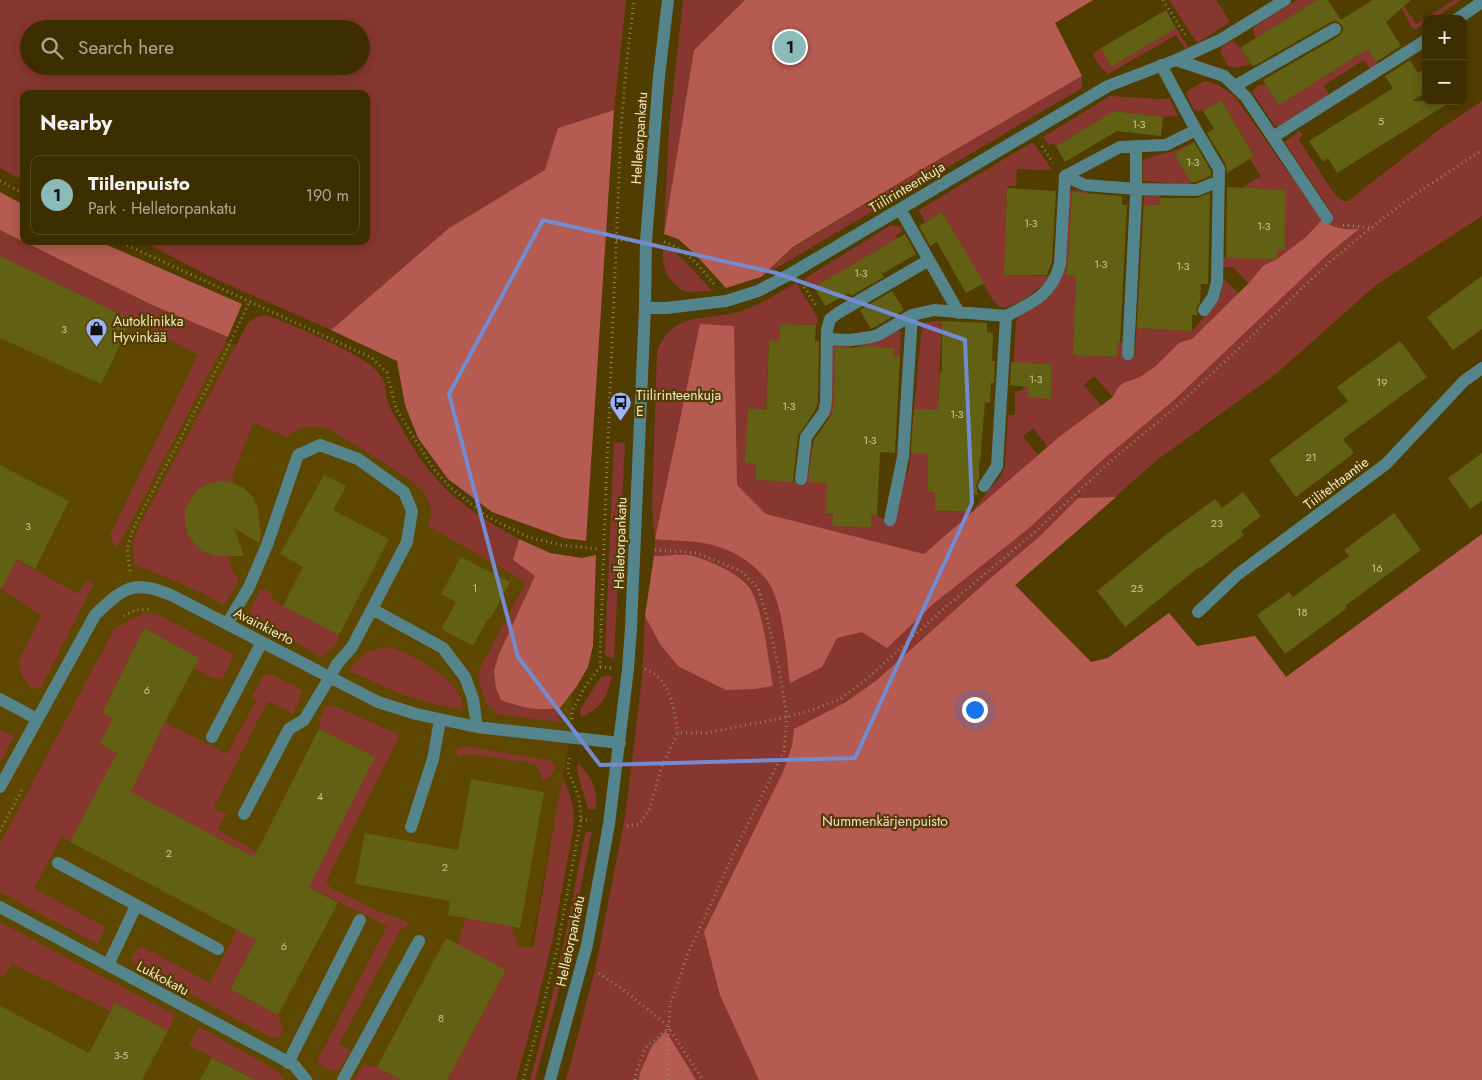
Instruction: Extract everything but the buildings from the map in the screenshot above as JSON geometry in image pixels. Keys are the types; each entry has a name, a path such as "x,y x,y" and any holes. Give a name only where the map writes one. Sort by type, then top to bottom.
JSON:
{"street":[{"name":"Helletorpankatu","path":"550,1080 587,944 609,824 620,743 631,628 645,308 646,241 659,76 668,0"},
{"name":"Tiilirinteenkuja","path":"645,308 666,308 726,301 758,291 794,272 1108,86 1176,60 1220,40 1285,0"},
{"path":"1463,15 1482,2"},
{"path":"1235,86 1335,29"},
{"path":"1273,137 1422,43"},
{"path":"1176,60 1224,76 1246,97 1327,218"},
{"path":"1161,65 1219,169 1217,282 1213,297 1204,310"},
{"path":"1065,176 1120,147 1166,145 1196,130"},
{"path":"1128,354 1136,189 1136,146"},
{"path":"1065,176 1085,186 1136,189 1197,190 1219,181"},
{"path":"827,339 851,340 871,337 878,335 912,315 934,310 1006,316 1030,304 1048,290 1057,276 1060,264 1065,176"},
{"path":"900,209 959,313"},
{"path":"801,479 806,437 824,412 826,402 827,339 830,319 929,260"},
{"path":"890,520 903,457 912,315"},
{"path":"984,486 997,466 1006,316"},
{"name":"Tiilitehtaantie","path":"1198,612 1237,575 1386,464 1464,382 1482,368"},
{"path":"227,624 249,587 267,545 298,455 320,445 358,459 404,492 412,511 407,542 352,647 337,664 304,720 289,729 244,814"},
{"path":"0,787 95,615 112,599 132,587"},
{"name":"Avainkierto","path":"132,587 156,589 172,595 378,702 416,714 477,727 620,743"},
{"path":"372,609 443,648 465,677 474,699 477,727"},
{"path":"212,737 262,642"},
{"path":"0,699 37,719"},
{"path":"411,827 432,759 440,720"},
{"path":"58,863 218,949"},
{"path":"108,965 136,906"},
{"name":"Lukkokatu","path":"0,907 294,1065 306,1080"},
{"path":"288,1062 360,920"},
{"path":"343,1080 419,941"}],"path":[{"path":"523,1080 557,949 581,819 579,797 568,771 572,711 586,685 600,667 621,128 634,0"},
{"path":"1163,0 1196,51"},
{"path":"1031,131 1065,176"},
{"path":"678,733 706,733 786,717 812,710 840,699 868,678 941,610 1036,531 1112,460 1182,402 1332,260 1414,195 1482,150"},
{"path":"0,181 20,192"},
{"path":"1327,218 1338,225 1371,228"},
{"path":"616,240 664,242 680,249 708,276 726,301"},
{"path":"127,245 372,358 387,373 396,409 433,468 451,488 486,516 528,537 561,545 597,549"},
{"path":"794,272 822,314 830,319"},
{"path":"135,610 127,549 133,529 223,357 250,301"},
{"path":"655,550 697,553 741,571 758,588 779,669 786,717 784,751 738,844 687,956 670,1005 668,1080"},
{"path":"581,819 624,826 639,824 649,811 662,766 678,733 671,695 664,683 647,669 600,667"},
{"path":"582,961 625,991 669,1028 703,1080"},
{"path":"635,1080 646,1048 669,1028"}],"highlighted area":[{"path":"543,220 776,273 965,340 972,503 855,758 600,765 518,657 449,394"}],"shaded area":[{"path":"0,230 20,240 20,245 30,245 376,413 460,524 553,576 574,671 570,737 517,1022 496,1080 0,1080"}],"green space":[{"path":"0,0 626,0 614,110 558,128 546,170 449,228 331,330 211,277 150,245 370,245 370,90 20,90 20,179 0,168"},
{"path":"683,0 745,0 694,50 664,234 669,127"},
{"path":"745,0 1093,0 1055,23 1082,76 793,247 761,277 726,288 695,254 678,239 664,234 694,50"},
{"path":"1169,0 1216,0 1230,22 1197,43"},
{"path":"1297,0 1317,0 1256,38 1253,33 1254,27"},
{"path":"1454,0 1461,0 1439,15 1430,15"},
{"path":"1404,6 1416,24 1422,20 1422,25 1416,29 1411,27 1402,8"},
{"path":"1176,28 1188,47 1185,49 1176,35 1108,74 1093,56 1101,48 1112,66"},
{"path":"1233,40 1251,65 1234,68 1228,66 1220,52 1222,47"},
{"path":"1368,49 1379,66 1371,70 1364,60 1324,85 1330,98 1280,126 1275,126 1252,92 1259,85 1264,84 1268,87 1279,105"},
{"path":"1082,76 1082,88 761,277 793,248 919,171"},
{"name":"Nummenkärjenpuisto","path":"1205,81 1222,87 1235,97 1322,220 1333,215 1286,144 1286,141 1299,131 1303,134 1299,140 1335,195 1343,201 1348,201 1439,130 1482,101 1482,216 1376,285 1277,373 1157,460 1015,585 1091,662 1108,658 1169,613 1197,646 1255,636 1286,677 1482,534 1482,1080 566,1080 595,970 625,817 635,737 642,678 645,616 655,539 652,508 657,352 663,339 680,324 691,320 745,310 796,283 818,318 816,325 780,324 780,341 769,340 767,379 777,393 767,393 755,480 792,481 807,480 812,446 830,414 833,345 850,345 848,384 832,525 871,527 871,515 877,515 883,519 896,520 904,479 908,472 910,461 922,326 926,322 942,321 938,400 947,410 930,410 927,492 935,492 935,510 971,512 1001,476 1005,466 1008,415 1015,415 1015,392 1023,390 1023,387 1028,387 1028,397 1051,398 1052,364 1021,363 1013,372 1016,321 1053,292 1064,272 1069,192 1073,190 1087,192 1087,202 1077,246 1074,337 1117,356 1117,341 1124,342 1123,355 1135,355 1144,196 1151,193 1160,194 1156,329 1192,331 1221,295 1223,277 1238,293 1249,284 1233,267 1223,267 1223,257 1277,259 1278,249 1285,249 1286,190 1241,188 1261,176 1249,158 1254,155 1221,100 1203,111 1194,110 1186,93 1190,89","holes":["1094,376 1113,397 1102,406 1084,385","1033,428 1048,447 1038,455 1023,436"]},
{"path":"1110,96 1169,98 1178,116 1163,117 1117,111 1112,134 1102,118 1056,146 1053,143 1049,145 1043,137"},
{"path":"614,110 586,541 564,538 492,512 448,479 418,438 405,405 397,361 331,330 449,228 545,170 558,128"},
{"path":"1031,143 1035,145 1052,170 1017,169 1016,186 1007,186 1006,205 1015,206 1006,218 1005,257 1013,257 1013,275 1051,276 1019,302 1011,306 998,306 942,212 925,222 919,210"},
{"path":"1192,143 1174,154 1192,183 1186,185 1143,181 1143,160 1171,152"},
{"path":"0,192 20,203 20,240 0,230"},
{"path":"1322,220 1339,228 1359,229 1328,254 1174,400 1099,463 1028,529 933,604 887,648 862,632 837,638 822,667 790,683 786,644 780,614 772,588 766,579 740,557 716,546 695,542 655,539 700,324 734,326 737,485 766,514 924,554 1059,437 1113,397 1123,383 1140,377 1156,366 1179,343 1192,339 1249,283 1263,266 1277,259 1306,237"},
{"path":"891,225 901,227 903,231 896,235 897,239 814,287 808,285 804,279"},
{"path":"0,230 20,240 20,245 30,245 152,305 228,337 116,548 110,535 198,355 132,320 0,256"},
{"path":"30,245 107,245 242,304 228,337 152,305"},
{"path":"669,248 683,259 712,291 685,292 674,284 667,274 664,263 663,249"},
{"path":"266,315 325,340 366,362 377,371 383,379 388,402 393,412 410,443 435,477 449,492 480,516 519,539 513,560 535,576 499,654 494,670 546,710 560,708 559,722 497,714 486,703 479,680 478,672 526,582 428,526 431,514 429,504 424,494 415,485 394,469 328,428 306,427 297,430 287,437 253,423 233,474 233,483 218,482 209,484 201,488 190,499 185,514 185,523 191,538 205,552 228,556 232,570 239,581 224,605 180,583 134,565 133,542 138,528 248,323 257,317"},
{"path":"897,330 901,332 900,357 893,356 893,348 850,345 877,342"},
{"path":"614,442 625,443 614,659 606,656 605,653"},
{"name":"Nummenkärjenpuisto","path":"1116,497 1015,585 1091,662 1108,658 1169,613 1197,646 1255,636 1286,677 1482,534 1482,1080 759,1080 720,995 704,932 783,772 792,746 794,729 846,702 877,680 1040,536 1078,498"},
{"path":"519,539 550,553 582,558 596,555 593,646 588,667 577,686 560,708 537,709 516,705 501,700 496,688 494,670 499,654 535,576 513,560"},
{"path":"0,551 78,594 87,580 94,583 41,688 32,688 21,675 18,662 41,616 0,588"},
{"path":"654,556 693,556 734,574 748,586 760,613 773,686 726,690 678,666 660,644 645,616"},
{"path":"261,588 271,593 273,600 339,635 336,645 322,657 251,618 250,610"},
{"path":"146,613 161,616 234,655 222,679 213,678 194,668 198,658 144,628 102,712 113,718 100,744 143,766 165,722 227,754 256,701 251,697 264,675 271,674 303,691 293,714 268,701 214,807 227,815 217,829 257,852 375,757 319,729 325,707 332,705 398,734 399,738 326,881 331,888 380,912 406,921 408,925 401,929 339,1044 351,1050 340,1069 330,1072 317,1061 387,926 289,877 230,989 278,1015 283,1029 280,1037 272,1038 133,964 131,959 141,946 210,983 236,932 233,928 267,864 104,778 70,842 62,837 34,888 105,927 97,944 0,892 0,844 113,631 129,620"},
{"path":"390,647 420,660 439,673 455,688 461,700 462,709 433,704 403,695 349,671 357,660 366,653"},
{"path":"608,675 612,676 606,696 599,706 581,717 580,710 600,678"},
{"path":"0,730 14,736 0,763"},
{"path":"463,746 547,760 556,765 550,778 543,780 536,764 470,754 457,757 457,748"},
{"path":"578,763 593,784 596,795 596,809 588,809 579,779"},
{"path":"563,778 572,803 574,815 573,831 552,942 516,1080 447,1080 506,970 458,945 465,918 512,926 518,947 533,947"},
{"path":"592,831 565,967 535,1080 530,1080 551,1001 585,833"},
{"path":"0,923 175,1015 168,1031 115,1003 111,1011 12,964 3,977 0,976"},
{"path":"199,1027 276,1070 285,1080 255,1080 189,1045"},
{"path":"666,1031 696,1080 639,1080 640,1073 652,1046"},
{"path":"363,1065 377,1067 401,1080 354,1080"}],"place":[{"name":"Tiilenpuisto","path":"790,47"},
{"name":"Autoklinikka Hyvinkää","path":"97,348"},
{"name":"Tiilirinteenkuja E","path":"620,422"}]}
